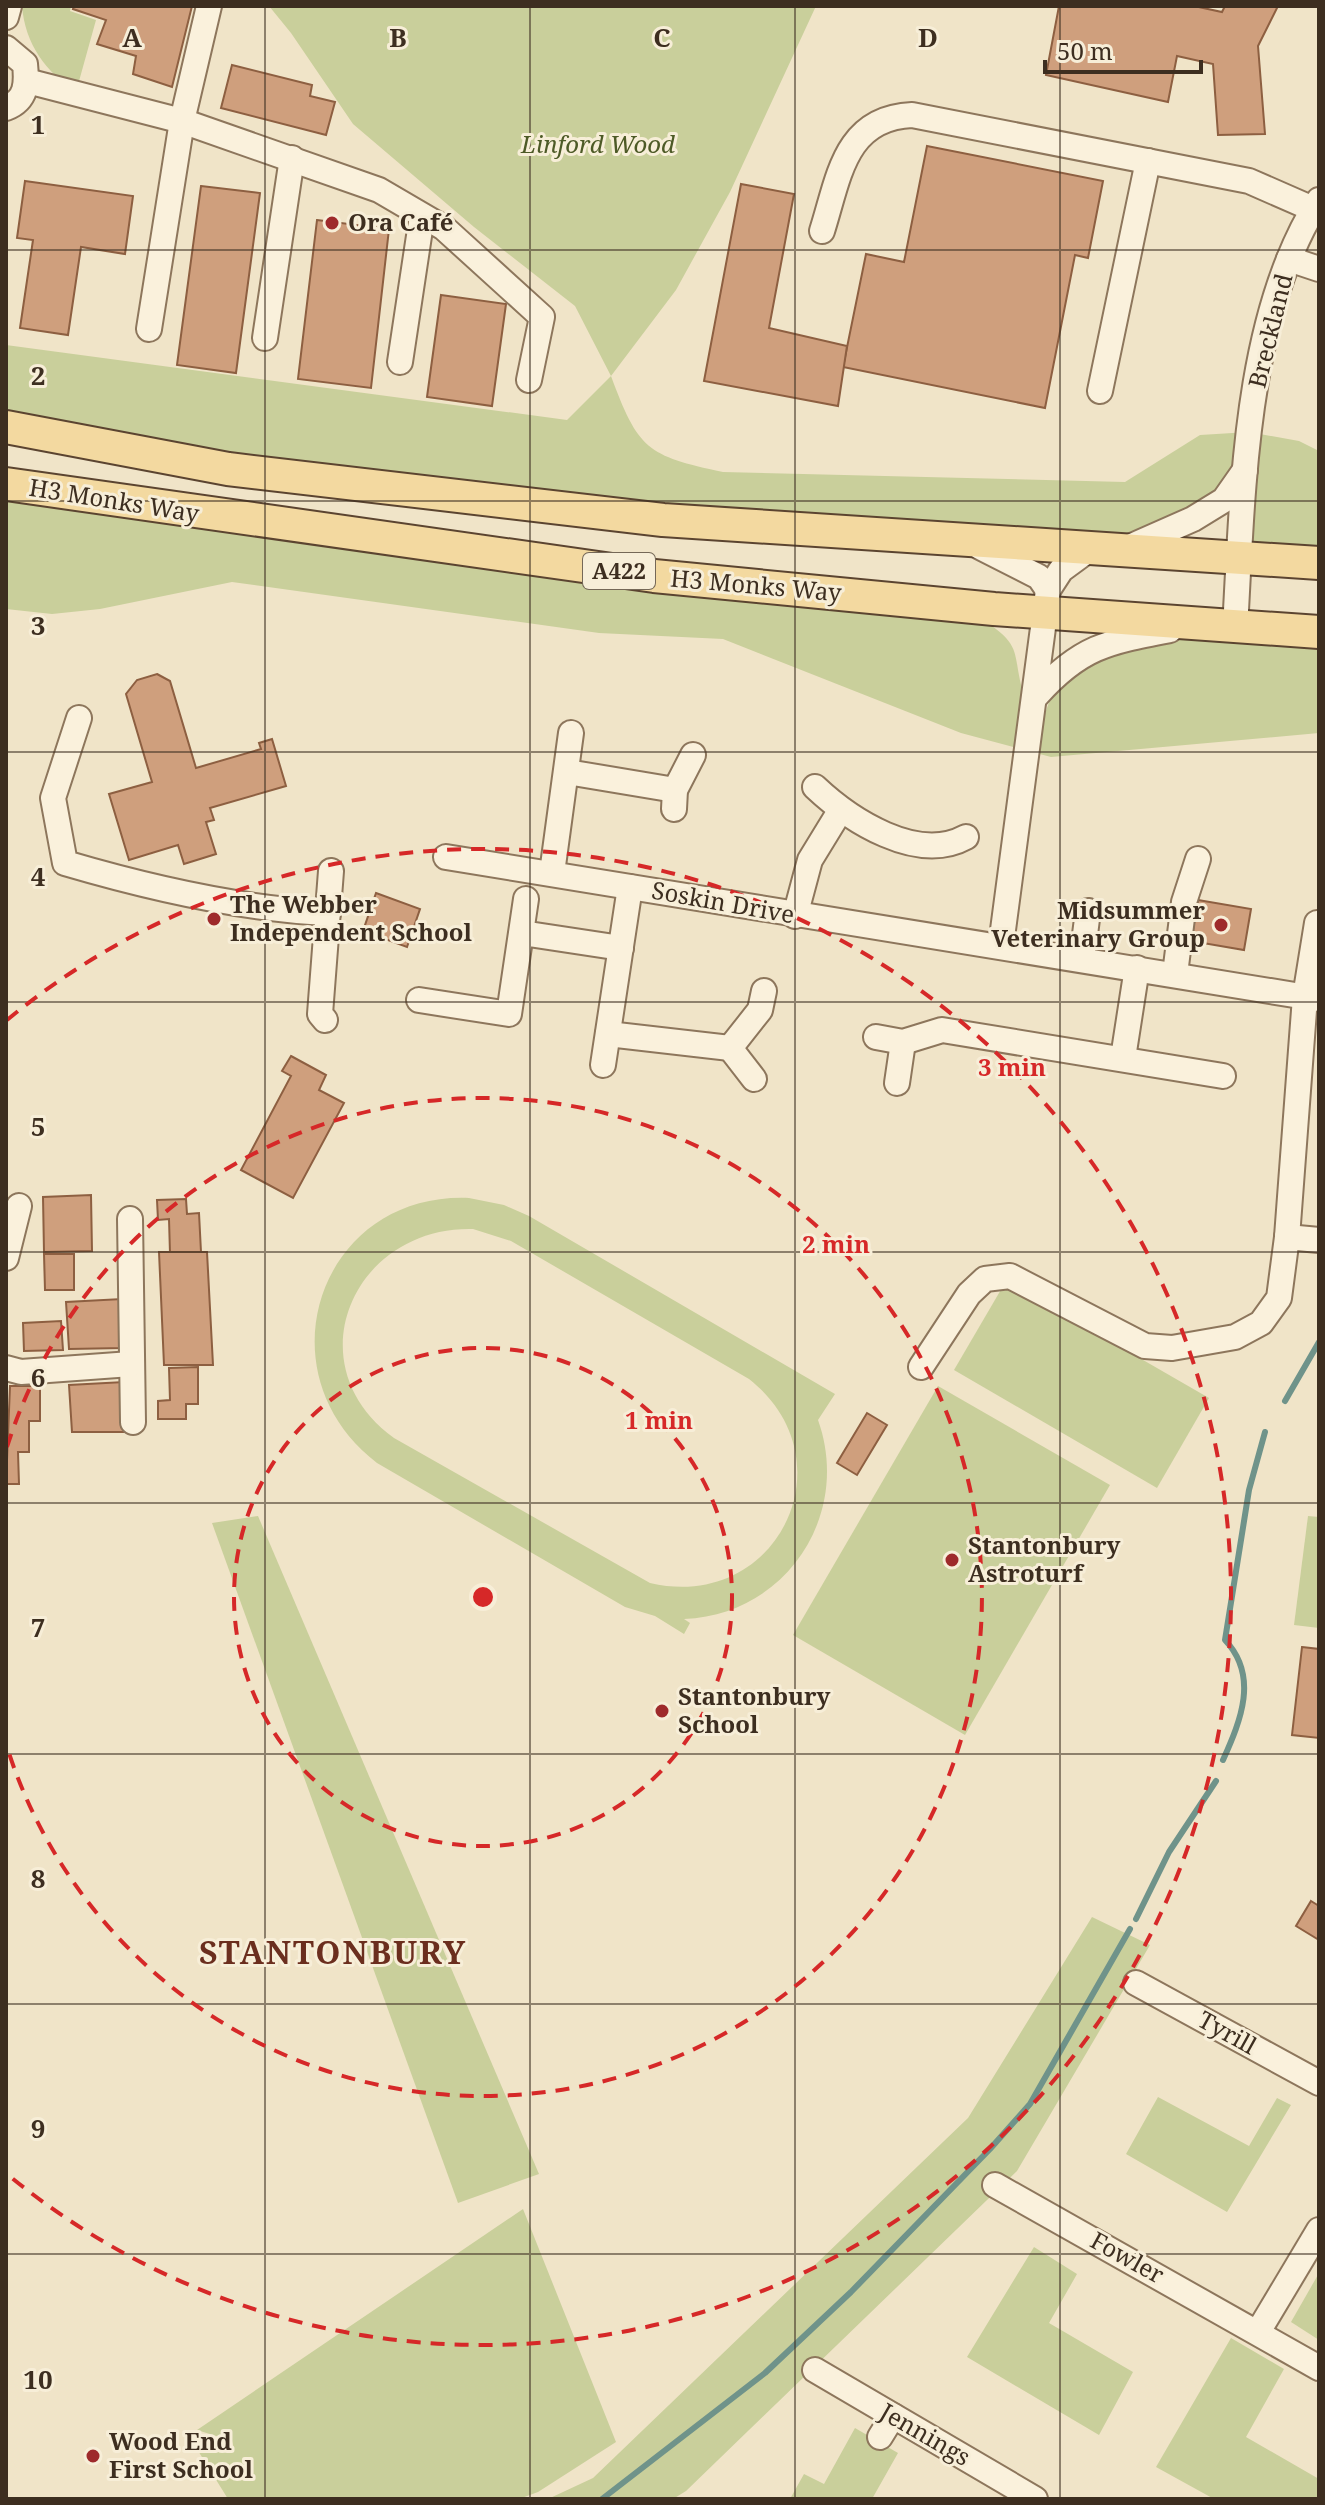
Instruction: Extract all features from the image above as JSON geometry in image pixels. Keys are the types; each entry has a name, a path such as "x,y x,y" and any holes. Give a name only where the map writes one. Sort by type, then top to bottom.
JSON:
{"main road":[{"name":"A422","path":"6,427 228,469 626,516 1316,562"},
{"name":"H3 Monks Way","path":"6,484 654,576 1046,601 1196,625 1314,632"}],"street":[{"path":"6,17 9,6"},
{"path":"149,329 182,121 209,6"},
{"path":"6,48 25,64 27,81 25,92 15,105 6,108"},
{"path":"27,81 182,121 292,158 379,190 444,228 542,317 529,380"},
{"path":"822,231 843,164 856,138 870,125 893,116 912,115 1249,181 1316,204"},
{"path":"265,338 292,158"},
{"path":"1100,391 1148,161"},
{"name":"Breckland","path":"1235,628 1246,470 1256,383 1289,259 1316,204"},
{"path":"400,362 422,216"},
{"path":"1289,259 1319,269"},
{"path":"6,420 56,435"},
{"path":"1001,945 1037,695 1046,601 1061,570 1107,549 1183,524 1224,500 1246,470"},
{"path":"960,538 1009,559 1039,577 1046,601"},
{"path":"1037,695 1062,667 1081,654 1128,638 1196,625"},
{"path":"79,718 53,798 65,863 122,880 203,896 295,911 328,913"},
{"path":"552,873 574,731"},
{"path":"567,772 675,800 693,755"},
{"path":"815,787 840,811 894,837 920,843 963,844"},
{"path":"795,916 810,860 840,811"},
{"name":"Soskin Drive","path":"446,857 795,916 1082,958 1312,998"},
{"path":"1175,974 1184,902 1198,859"},
{"path":"325,1020 320,1014 331,871"},
{"path":"603,1065 630,887"},
{"path":"419,1000 509,1014 526,899"},
{"path":"1082,958 1088,911"},
{"path":"921,1367 969,1294 985,1279 1010,1276 1145,1346 1172,1348 1235,1337 1261,1323 1279,1298 1312,998 1317,923"},
{"path":"522,933 621,948"},
{"path":"1123,1058 1137,968"},
{"path":"730,1048 760,1010 764,991"},
{"path":"876,1037 903,1042 942,1030 1123,1058 1208,1082"},
{"path":"608,1034 730,1048 754,1079"},
{"path":"897,1083 903,1042"},
{"path":"6,1254 19,1206"},
{"path":"130,1219 121,1266 131,1364 133,1422"},
{"path":"1287,1237 1319,1240"},
{"path":"6,1368 21,1372 131,1364"},
{"name":"Tyrill","path":"1136,1983 1319,2083"},
{"name":"Fowler","path":"995,2185 1319,2368"},
{"path":"1258,2332 1319,2230"},
{"name":"Jennings","path":"815,2370 1035,2499"},
{"path":"880,2437 893,2416"}],"green space":[{"path":"22,6 71,6 70,11 96,20 76,92 55,75 32,45"},
{"name":"Linford Wood","path":"269,6 816,6 730,192 676,290 611,376 575,306 474,227 353,124"},
{"path":"6,345 567,420 611,376 629,420 649,445 677,461 723,472 1125,482 1200,435 1249,432 1299,441 1319,451 1319,563 1239,558 1242,508 1224,500 1123,550 960,538 56,435 6,411"},
{"path":"6,484 979,618 1011,644 1025,698 1040,727 1062,667 1128,638 1319,632 1319,733 1051,757 961,733 723,639 599,633 232,582 100,609 52,614 6,609"},
{"path":"469,1198 504,1205 529,1216 835,1394 818,1420 826,1456 826,1491 817,1524 802,1554 780,1579 753,1600 720,1613 684,1619 690,1623 684,1634 655,1616 625,1607 377,1463 341,1426 320,1383 315,1338 322,1294 343,1255 375,1224 417,1204","holes":["473,1229 511,1241 749,1379 780,1412 795,1449 796,1487 786,1523 764,1553 734,1575 695,1586 650,1583 394,1438 363,1408 347,1374 343,1339 351,1305 369,1275 396,1250 431,1234"]},
{"path":"1006,1281 1209,1398 1157,1488 954,1370"},
{"name":"Stantonbury Astroturf","path":"938,1386 1110,1485 965,1735 793,1635"},
{"path":"258,1516 539,2174 458,2203 212,1523"},
{"path":"1308,1516 1319,1517 1319,1628 1294,1625"},
{"path":"1092,1917 1150,1945 1017,2171 686,2491 673,2499 548,2499 593,2478 968,2118"},
{"path":"1158,2097 1249,2146 1277,2098 1291,2105 1227,2212 1126,2154"},
{"path":"523,2209 616,2442 538,2492 519,2499 228,2499 187,2433 234,2449 232,2441 197,2430"},
{"path":"1034,2247 1077,2274 1049,2323 1133,2372 1099,2435 967,2357"},
{"path":"1319,2273 1319,2340 1291,2322"},
{"path":"1231,2338 1284,2369 1246,2437 1319,2479 1319,2499 1214,2499 1156,2467"},
{"path":"855,2428 898,2453 872,2499 790,2499 804,2474 824,2484"}],"building":[{"path":"74,6 192,6 172,87 133,74 136,56 97,44 106,20 73,9"},
{"path":"1059,6 1194,6 1222,12 1225,6 1278,6 1258,46 1265,134 1218,135 1213,64 1177,56 1168,102 1046,75"},
{"path":"232,65 312,85 310,96 335,102 326,135 221,108"},
{"path":"927,146 1103,181 1088,258 1075,255 1045,408 843,367 866,254 904,262"},
{"path":"25,181 133,196 125,254 81,247 68,335 20,328 33,240 17,238"},
{"path":"741,184 794,194 769,328 847,346 838,406 704,381"},
{"path":"201,186 260,193 236,373 177,365"},
{"path":"317,220 389,229 371,388 298,379"},
{"path":"441,295 506,304 492,406 427,397"},
{"path":"157,674 170,681 196,768 261,749 259,743 272,739 286,786 210,808 214,820 206,822 216,854 184,864 178,845 129,860 109,794 152,782 126,694 137,680"},
{"path":"376,893 420,909 407,947 363,931"},
{"name":"Midsummer Veterinary Group","path":"1198,900 1251,909 1244,950 1191,941"},
{"path":"291,1056 326,1075 319,1090 344,1103 293,1198 241,1170 291,1076 282,1071"},
{"path":"91,1195 92,1251 44,1252 43,1197"},
{"path":"186,1199 187,1214 199,1213 201,1252 170,1253 169,1219 158,1220 157,1200"},
{"path":"159,1252 207,1252 213,1365 164,1365"},
{"path":"44,1254 74,1254 74,1290 45,1290"},
{"path":"122,1299 123,1348 69,1349 66,1302"},
{"path":"61,1321 63,1350 24,1351 23,1323"},
{"path":"198,1367 198,1404 186,1404 186,1419 158,1419 158,1401 170,1400 169,1368"},
{"path":"124,1382 125,1432 72,1432 69,1385"},
{"path":"10,1386 40,1386 40,1421 29,1421 29,1452 18,1452 19,1484 6,1484"},
{"path":"867,1413 887,1425 857,1475 837,1463"},
{"path":"1302,1647 1319,1649 1319,1738 1292,1735"},
{"path":"1311,1901 1319,1906 1319,1940 1296,1926"}],"waterway":[{"path":"1285,1401 1319,1342"},
{"path":"1223,1760 1244,1698 1242,1668 1225,1640 1249,1490 1265,1432"},
{"path":"1136,1919 1169,1852 1216,1781"},
{"path":"602,2499 765,2373 851,2292 990,2149 1030,2104 1130,1929"}],"place":[{"name":"Ora Café","path":"332,223"},
{"name":"The Webber Independent School","path":"214,919"},
{"name":"Midsummer Veterinary Group","path":"1221,925"},
{"name":"Stantonbury Astroturf","path":"952,1560"},
{"name":"Stantonbury School","path":"662,1711"},
{"name":"Wood End First School","path":"93,2456"}],"district":[{"name":"STANTONBURY","path":"333,1953"}]}
